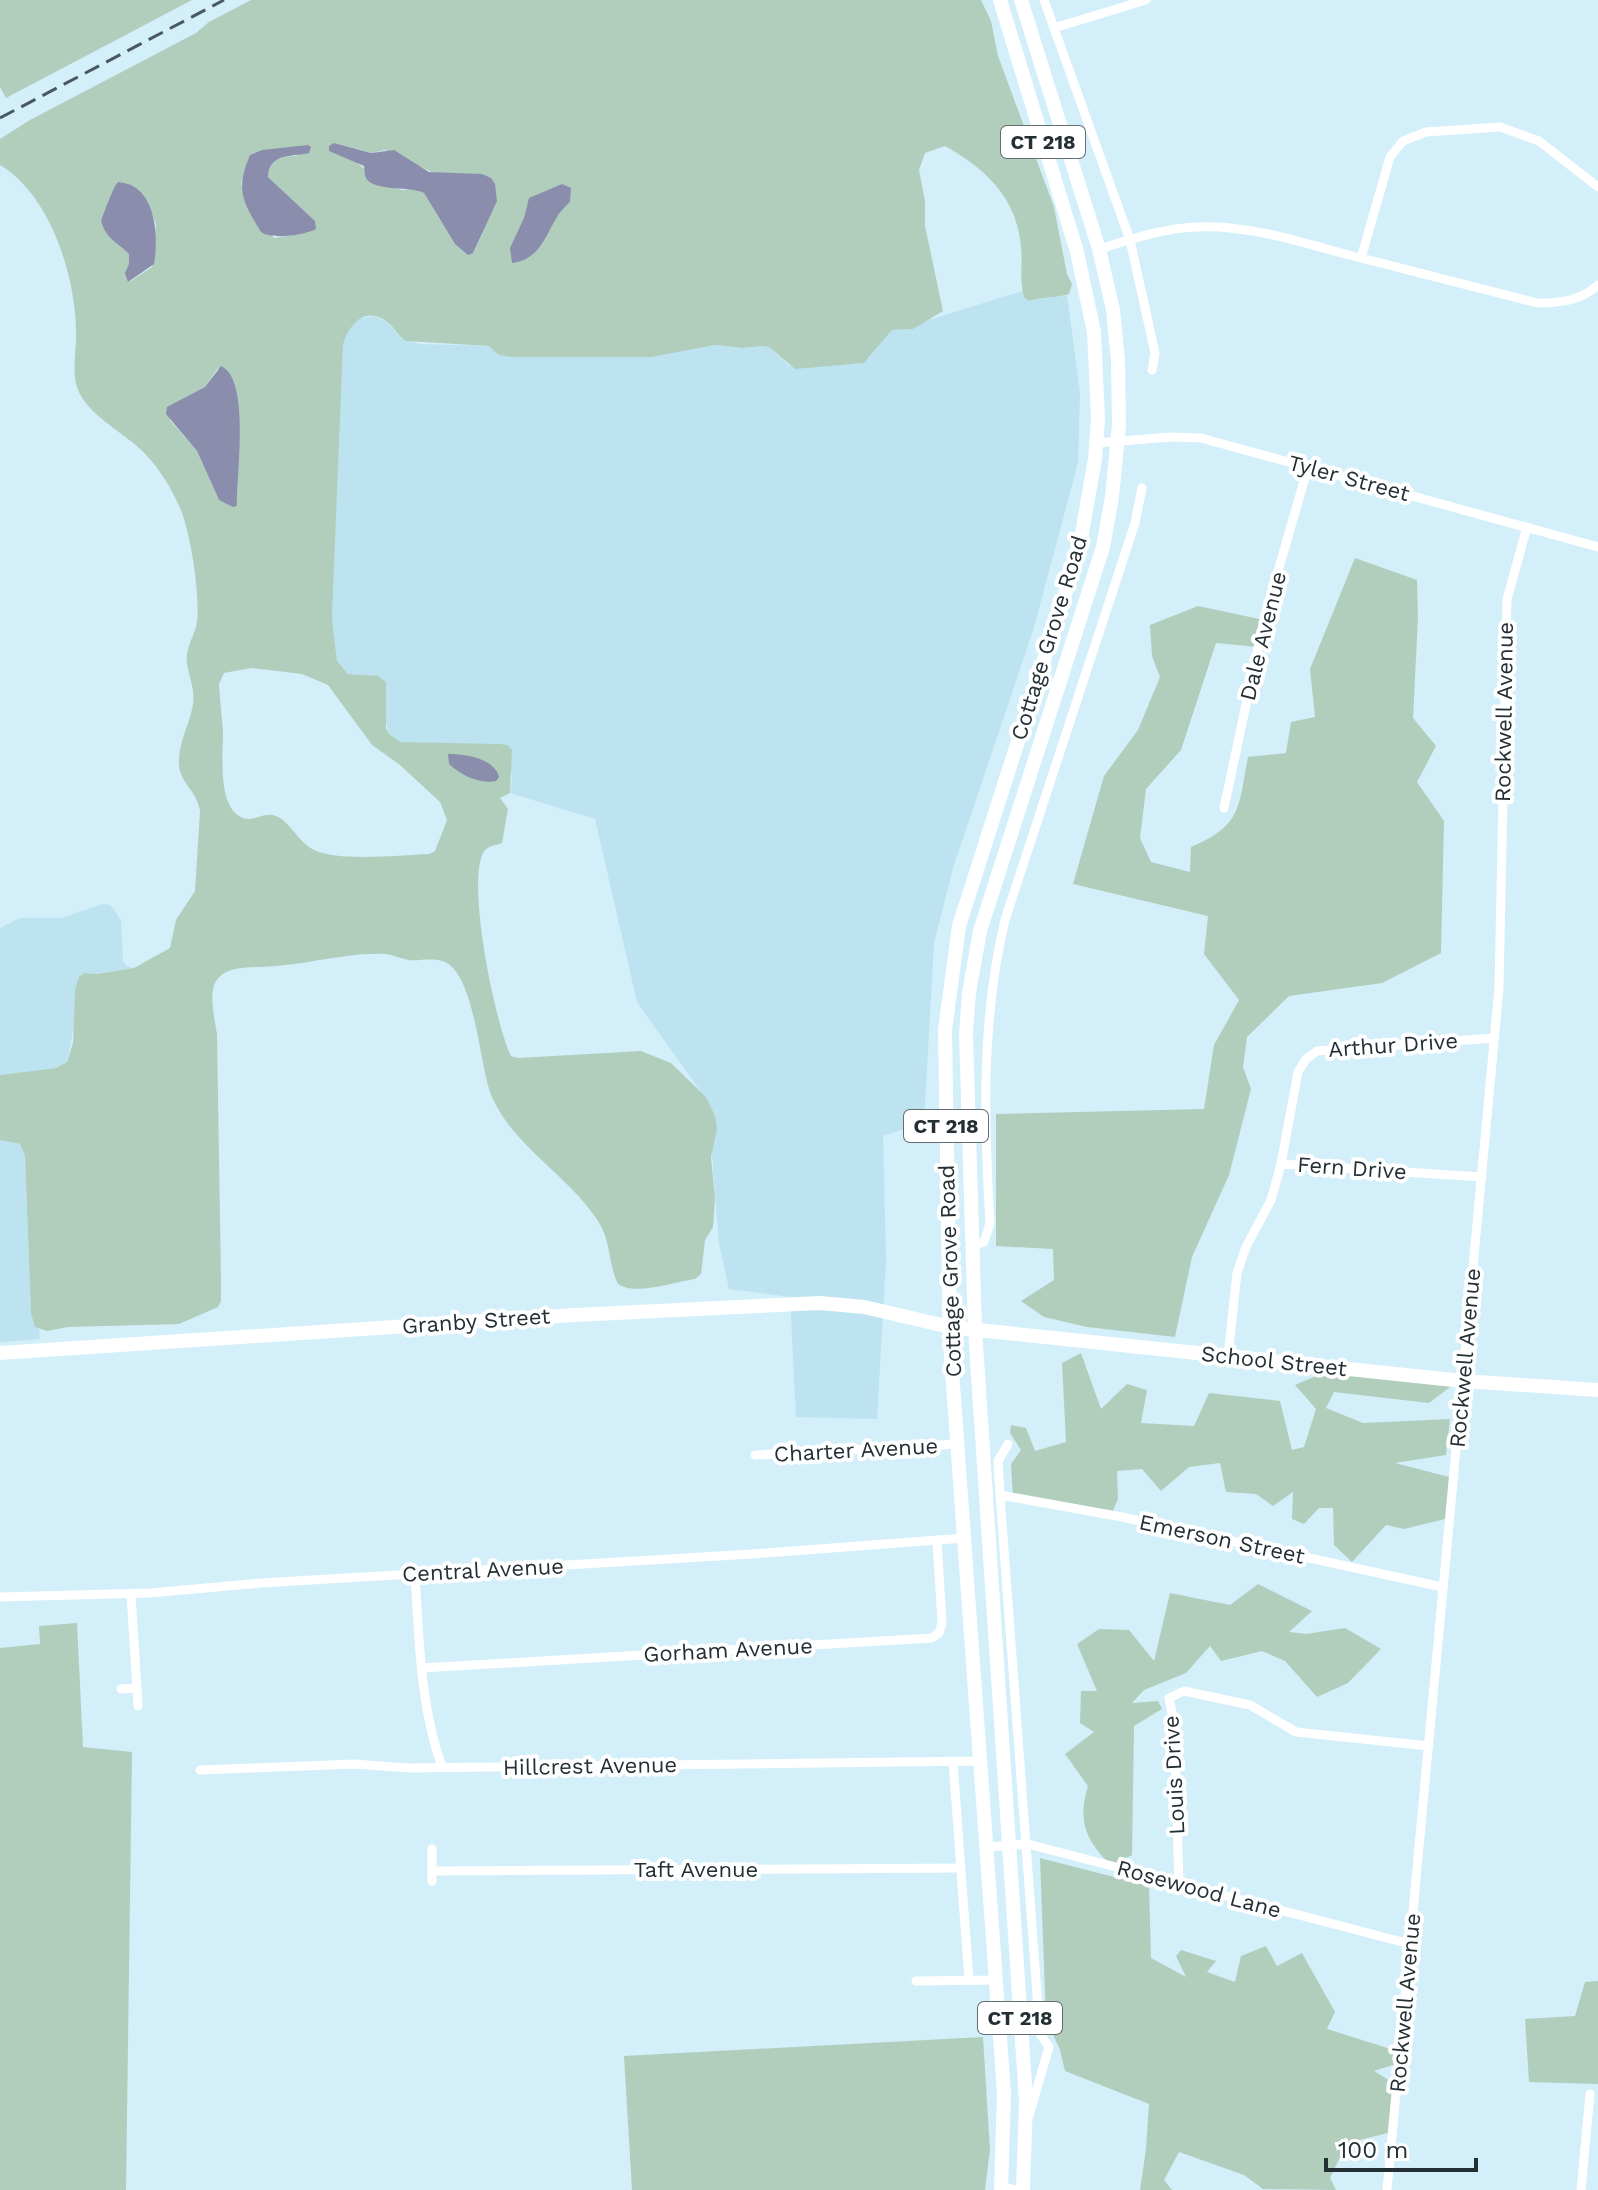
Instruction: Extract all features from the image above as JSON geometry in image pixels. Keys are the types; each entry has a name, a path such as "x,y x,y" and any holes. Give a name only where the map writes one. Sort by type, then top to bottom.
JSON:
{"main road":[{"name":"Cottage Grove Road","path":"1000,0 1072,231 1084,284 1094,332 1096,443 1089,505 1079,550 959,926 945,1030 950,1327 1004,2093 1006,2189"},
{"name":"Cottage Grove Road","path":"1021,0 1099,249 1113,310 1119,393 1118,440 1103,547 980,931 969,993 966,1034 975,1329 1026,2101 1023,2190"},
{"path":"1039,673 1059,681"},
{"path":"959,926 980,931"},
{"name":"Granby Street","path":"0,1353 801,1303 864,1307 950,1327"},
{"name":"School Street","path":"950,1327 1463,1381 1598,1390"}],"street":[{"path":"1044,0 1130,240 1155,353 1152,370"},
{"path":"1054,28 1146,0"},
{"path":"1361,258 1390,157 1403,141 1426,132 1500,127 1539,141 1598,187"},
{"path":"1099,249 1195,226 1243,229 1537,303 1563,303 1590,292 1598,285"},
{"name":"Tyler Street","path":"1096,443 1171,437 1201,438 1598,547"},
{"name":"Dale Avenue","path":"1224,808 1264,620 1308,467"},
{"name":"Cottage Grove Road","path":"972,1246 984,1242 990,1223 987,1025 994,965 1005,920 1135,523 1142,488"},
{"name":"Rockwell Avenue","path":"1387,2190 1499,988 1507,599 1527,527"},
{"path":"1014,822 1034,830"},
{"name":"Arthur Drive","path":"1281,1164 1298,1072 1306,1059 1317,1051 1494,1038"},
{"path":"967,1113 987,1112"},
{"name":"Fern Drive","path":"1228,1356 1237,1273 1246,1247 1271,1200 1281,1164 1482,1177"},
{"name":"Charter Avenue","path":"755,1455 958,1444"},
{"name":"Cottage Grove Road","path":"1008,1444 998,1461 1000,1495 1040,2034 1049,2047 1026,2127"},
{"name":"Emerson Street","path":"1000,1495 1122,1517 1442,1587"},
{"name":"Central Avenue","path":"0,1597 131,1594 965,1538"},
{"name":"Gorham Avenue","path":"422,1668 932,1638 939,1633 942,1623 937,1540"},
{"path":"415,1574 422,1668 432,1735 442,1767"},
{"path":"131,1594 138,1706"},
{"path":"121,1689 137,1688"},
{"name":"Louis Drive","path":"1179,1883 1174,1722 1169,1698 1184,1691 1250,1705 1296,1732 1429,1746"},
{"name":"Hillcrest Avenue","path":"200,1770 351,1764 442,1767 980,1761"},
{"path":"953,1762 969,1980"},
{"name":"Rosewood Lane","path":"987,1847 1028,1844 1410,1944"},
{"name":"Taft Avenue","path":"432,1849 432,1876 961,1868"},
{"path":"916,1981 996,1980"},
{"path":"1581,2190 1592,2130 1590,2094"}],"shaded area":[{"path":"334,143 371,153 394,150 429,172 482,174 491,178 497,201 473,253 468,255 455,244 424,193 370,182 365,176 364,166 329,151 329,146"},
{"path":"311,147 309,153 288,156 272,164 268,177 315,221 316,229 288,236 261,232 243,195 243,178 250,155 262,150"},
{"path":"118,182 136,188 143,195 152,213 156,234 154,264 128,282 125,273 129,254 109,236 101,221"},
{"path":"562,184 571,188 570,201 535,252 512,263 510,248 524,218 529,198"},
{"path":"1022,291 1029,301 1067,295 1080,393 1078,463 1033,631 953,868 934,943 924,1122 883,1136 886,1261 877,1419 796,1417 790,1297 729,1289 719,1244 708,1102 637,1002 595,819 510,793 512,778 507,745 401,742 389,734 385,717 361,675 348,674 337,661 332,618 343,346 350,326 361,318 375,316 388,322 400,338 419,344 490,346 513,357 652,357 715,345 769,347 789,366 857,364 869,358 892,330 913,329 923,322"},
{"path":"221,366 230,375 236,389 239,409 237,506 233,507 219,500 197,451 166,414 167,407 205,387"},
{"path":"448,754 485,761 499,777 490,782 471,778 449,764"},
{"path":"102,904 114,909 121,921 123,961 134,968 84,973 67,1062 56,1068 0,1075 0,928 20,918 62,918"},
{"path":"0,1140 20,1144 25,1156 31,1314 39,1329 40,1339 0,1342"}],"green space":[{"path":"0,0 192,0 6,98 0,87"},
{"path":"251,0 981,0 991,21 998,56 1054,207 1067,274 1072,284 1069,294 1029,301 1024,297 1018,230 1006,200 986,175 945,146 925,153 919,170 925,201 925,226 943,311 913,329 892,330 864,363 795,369 769,347 715,345 652,357 512,357 499,355 489,346 406,341 386,321 375,316 357,321 348,332 343,346 332,618 337,661 348,674 378,676 386,682 386,728 401,742 500,744 512,750 510,793 500,798 508,809 502,843 485,850 479,865 478,889 484,952 505,1040 511,1056 518,1058 641,1051 671,1063 706,1097 717,1129 711,1157 715,1198 713,1227 705,1240 701,1274 695,1279 635,1289 618,1284 598,1221 514,1131 492,1097 470,1003 455,971 445,962 432,959 409,960 386,954 370,954 291,965 241,968 220,976 215,984 213,1005 217,1034 221,1279 218,1307 179,1324 68,1327 47,1331 35,1327 31,1314 25,1156 20,1144 0,1140 0,1075 56,1068 67,1062 73,1043 75,990 79,977 84,973 134,968 170,948 176,920 195,891 200,811 182,776 179,763 180,748 193,704 187,657 198,610 191,548 184,519 172,492 146,454 89,407 78,390 74,308 65,261 46,216 33,196 18,178 0,165 0,139 30,120 196,33 209,22","holes":["334,143 372,153 385,150 436,174 482,234 473,253 455,244 424,193 392,187","262,150 275,150 299,156 278,159 271,166 268,177 315,221 310,232 274,238 241,184 250,155","147,201 156,224 152,267 129,282 129,254 109,236 101,221 110,203","218,368 236,485 236,505 219,500 197,451 170,420 182,400 205,387","251,668 302,674 328,685 372,745 400,765 440,802 447,820 435,851 429,854 370,857 325,854 309,847 277,816 248,819 235,812 229,804 223,780 219,684 224,673"]},
{"path":"1355,558 1417,580 1413,718 1436,746 1417,782 1444,821 1441,953 1382,983 1289,996 1247,1037 1243,1067 1251,1089 1229,1175 1192,1257 1175,1337 1087,1327 1044,1317 1021,1301 1054,1280 1053,1249 996,1246 996,1114 1204,1109 1214,1045 1239,1000 1204,954 1208,916 1073,884 1104,776 1138,730 1160,677 1152,656 1150,625 1198,606 1264,620 1258,647 1216,643 1181,750 1146,789 1140,838 1151,862 1190,872 1191,847 1220,831 1235,812 1248,757 1286,753 1291,722 1315,717 1310,669"},
{"path":"1081,1353 1101,1409 1127,1384 1147,1390 1141,1423 1194,1426 1209,1393 1280,1401 1292,1450 1304,1447 1316,1409 1295,1385 1337,1367 1454,1384 1429,1403 1334,1392 1326,1408 1363,1423 1450,1419 1446,1455 1395,1463 1453,1478 1449,1518 1404,1529 1386,1525 1352,1562 1334,1545 1333,1508 1319,1508 1304,1524 1292,1519 1293,1492 1273,1506 1256,1494 1226,1492 1220,1463 1189,1467 1161,1491 1142,1469 1117,1471 1118,1499 1111,1515 1013,1497 1011,1464 1021,1450 1010,1433 1011,1425 1026,1428 1035,1451 1066,1442 1062,1363"},
{"path":"1258,1584 1312,1611 1289,1632 1306,1634 1345,1628 1381,1649 1348,1683 1317,1697 1285,1661 1262,1651 1221,1661 1210,1646 1186,1673 1144,1690 1132,1703 1158,1701 1162,1709 1134,1726 1132,1855 1112,1866 1096,1848 1086,1830 1083,1810 1088,1786 1065,1754 1094,1732 1080,1723 1081,1691 1097,1691 1077,1644 1099,1629 1129,1630 1154,1661 1170,1593 1230,1605"},
{"path":"77,1623 83,1747 132,1752 126,2190 0,2190 0,1648 40,1644 39,1626"},
{"path":"1040,1858 1149,1886 1151,1958 1186,1977 1176,1956 1181,1950 1216,1961 1207,1972 1235,1982 1241,1956 1266,1946 1277,1966 1302,1953 1335,2012 1327,2029 1400,2052 1399,2063 1374,2071 1397,2085 1392,2132 1347,2143 1330,2178 1336,2190 1263,2189 1244,2175 1179,2152 1164,2180 1172,2190 1140,2190 1149,2104 1065,2071 1060,2050 1046,2019"},
{"path":"1598,1981 1598,2084 1529,2082 1525,2019 1575,2016 1585,1982"},
{"path":"983,2037 990,2150 985,2190 632,2190 624,2056"}],"railway":[{"path":"0,118 224,0"}]}
